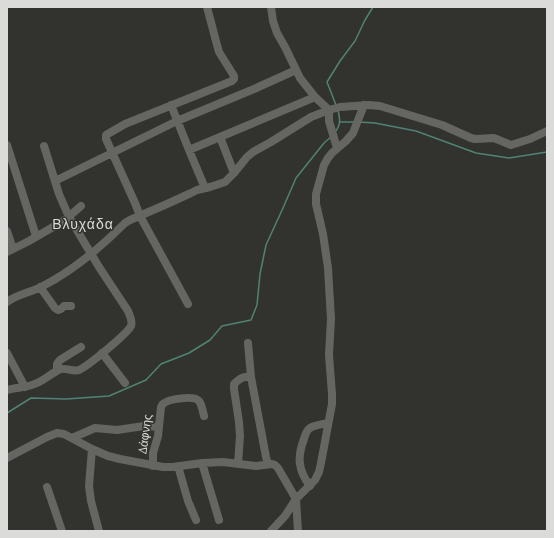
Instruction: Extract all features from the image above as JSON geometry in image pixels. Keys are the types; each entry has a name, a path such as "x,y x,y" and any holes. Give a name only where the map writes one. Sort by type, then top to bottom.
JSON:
{"street":[{"path":"188,304 140,216 106,139 106,134 125,124 234,79 234,76 216,45 207,7"},
{"path":"271,7 274,28 296,70 304,84 329,110 329,121 337,148"},
{"path":"55,180 177,121 296,70"},
{"path":"189,150 315,97"},
{"path":"171,105 205,188"},
{"path":"271,531 285,516 296,499 315,480 319,472 332,404 332,394 329,363 331,330 327,255 316,199 317,188 324,164 330,155 353,133 364,105"},
{"path":"7,302 14,297 40,287 71,269 125,223 191,193 225,182 253,152 311,117 329,110 364,105 380,106 442,125 471,138 494,138 510,145 530,139 547,131"},
{"path":"220,137 234,173"},
{"path":"7,145 36,236"},
{"path":"7,390 25,387 39,382 57,370 61,369 74,371 81,369 102,353 128,330 132,324 132,319 128,311 69,217 59,194 44,146"},
{"path":"7,231 10,250 69,217 81,206"},
{"path":"40,287 58,310 64,306 71,306"},
{"path":"248,343 251,377 268,464"},
{"path":"57,370 57,364 60,360 81,347"},
{"path":"7,353 25,387"},
{"path":"102,353 125,383"},
{"path":"238,464 240,429 234,384 242,377 251,377"},
{"name":"Δάφνης","path":"153,466 153,453 158,436 161,406 163,404 170,400 183,398 196,399 201,405 204,416"},
{"path":"310,486 300,464 300,448 308,430 311,427 328,423"},
{"path":"72,438 95,428 117,430 144,426 159,427"},
{"path":"7,458 54,434 64,434 92,449 114,458 153,466 163,467 223,462 256,466 268,464 275,465 296,499 298,531"},
{"path":"92,449 89,486 91,501 99,531"},
{"path":"202,463 219,520"},
{"path":"178,466 188,502 196,520"},
{"path":"47,487 62,531"}],"waterway":[{"path":"336,105 327,82 355,41 373,7"},
{"path":"335,132 340,122 338,110"},
{"path":"340,122 354,122"},
{"path":"359,122 375,123 416,131 476,153 509,158 547,152"},
{"path":"7,413 31,398 66,399 109,396 146,380 161,364 189,353 210,340 222,326 251,320 257,305 260,274 266,245 296,178 324,143 331,137"}],"district":[{"name":"Βλυχάδα","path":"83,224"}]}
